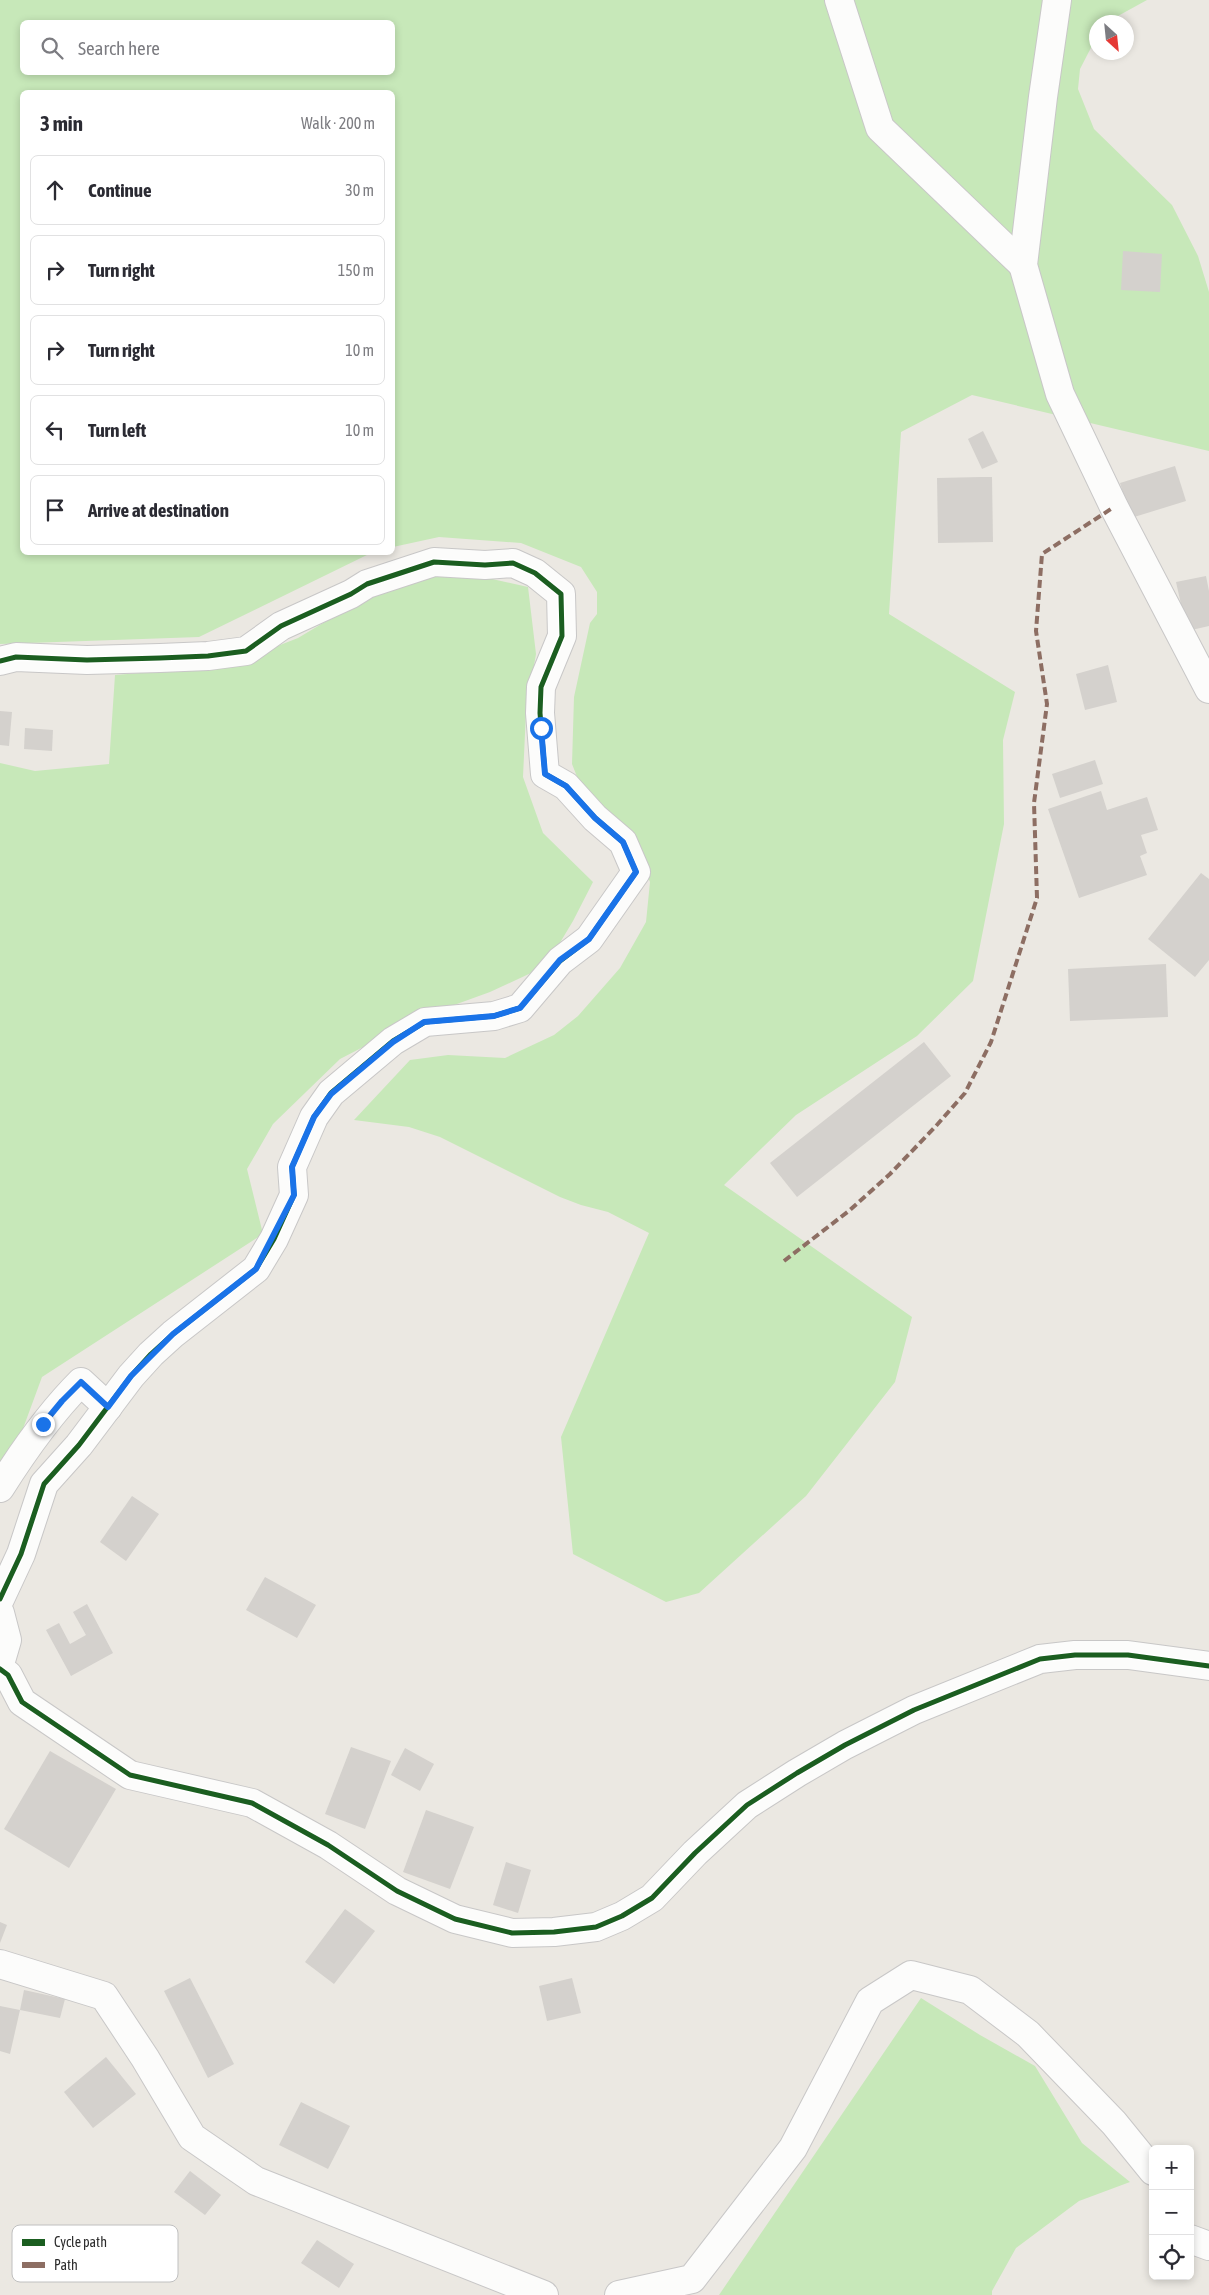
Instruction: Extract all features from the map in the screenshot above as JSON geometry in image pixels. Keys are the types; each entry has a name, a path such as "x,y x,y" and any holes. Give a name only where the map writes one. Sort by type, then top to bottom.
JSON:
{"street":[{"path":"839,0 880,128 1024,265"},
{"path":"1057,0 1042,107 1024,265 1060,394 1114,507 1209,689"},
{"path":"0,661 16,657 87,660 208,656 246,651 281,626 351,594 367,584 434,562 485,565 512,563 535,573 561,594 562,636 541,687 540,714 545,774 566,786 595,818 623,842 636,872 589,939 560,960 520,1008 494,1016 424,1022 393,1042 331,1094 314,1117 292,1167 294,1195 256,1269 173,1334 131,1376 79,1445 44,1484 21,1554 0,1599"},
{"path":"0,1488 34,1435 62,1401 81,1382 108,1407"},
{"path":"0,1613 7,1640 0,1664"},
{"path":"0,1669 8,1675 22,1702 130,1775 252,1803 328,1845 397,1892 455,1919 512,1933 554,1932 596,1926 622,1916 652,1898 695,1853 746,1805 797,1773 845,1745 914,1710 1031,1662 1040,1659 1075,1655 1128,1655 1209,1666"},
{"path":"0,1964 104,1996 145,2058 192,2137 256,2181 544,2295"},
{"path":"619,2295 692,2279 793,2148 870,2002 911,1975 970,1990 1028,2034 1114,2123 1149,2166"},
{"path":"1194,2240 1209,2246"}],"green space":[{"path":"0,0 1147,0 1120,15 1089,15 1089,52 1080,69 1078,89 1094,129 1172,205 1198,256 1209,292 1209,451 972,395 901,432 889,614 1015,692 1003,740 1004,824 973,981 917,1036 796,1115 724,1185 912,1317 895,1382 806,1496 699,1593 666,1602 573,1554 561,1437 649,1233 608,1212 560,1197 440,1137 409,1127 354,1120 410,1060 448,1055 505,1058 554,1035 578,1016 620,968 646,922 650,882 639,855 589,807 572,764 574,697 590,623 597,614 597,592 581,567 521,543 439,537 395,547 395,90 20,90 20,555 367,555 199,637 0,644"},
{"path":"438,567 528,587 536,654 526,712 523,777 543,833 593,882 573,921 546,966 490,992 421,1017 340,1059 273,1124 247,1169 263,1234 42,1377 0,1491 0,763 35,771 109,764 115,675 227,666 298,638 355,604"},
{"path":"921,1998 980,2035 1035,2066 1082,2143 1130,2182 1079,2201 1016,2248 992,2291 992,2295 719,2295"}],"building":[{"path":"1123,251 1162,254 1160,292 1121,290"},
{"path":"983,431 998,462 982,469 968,439"},
{"path":"1175,466 1186,501 1131,518 1120,483"},
{"path":"992,477 993,542 938,543 937,478"},
{"path":"1206,576 1209,591 1209,626 1187,631 1176,582"},
{"path":"1108,665 1117,702 1085,710 1076,674"},
{"path":"0,711 12,712 9,746 0,745"},
{"path":"25,728 53,730 52,751 24,749"},
{"path":"1095,760 1103,784 1060,798 1052,774"},
{"path":"1101,791 1107,810 1147,797 1158,830 1141,835 1147,853 1140,856 1147,875 1079,898 1048,809"},
{"path":"1201,873 1209,879 1209,960 1195,977 1148,939"},
{"path":"1166,964 1168,1017 1070,1021 1068,969"},
{"path":"924,1042 951,1076 797,1197 770,1163"},
{"path":"132,1496 159,1514 126,1561 100,1542"},
{"path":"265,1577 316,1605 297,1638 246,1610"},
{"path":"87,1604 113,1653 71,1676 46,1630 59,1623 70,1644 86,1635 73,1612"},
{"path":"351,1747 391,1761 365,1829 325,1814"},
{"path":"405,1748 434,1764 420,1791 391,1775"},
{"path":"50,1751 116,1789 69,1868 4,1829"},
{"path":"426,1810 474,1827 450,1889 403,1872"},
{"path":"506,1862 531,1870 518,1913 493,1905"},
{"path":"345,1909 375,1931 334,1984 305,1962"},
{"path":"0,1922 7,1925 0,1943"},
{"path":"190,1978 234,2064 208,2078 164,1991"},
{"path":"572,1978 581,2013 547,2021 539,1986"},
{"path":"24,1990 65,1999 60,2018 20,2010"},
{"path":"0,2006 20,2010 10,2054 0,2051"},
{"path":"106,2057 136,2094 93,2128 64,2092"},
{"path":"301,2102 350,2126 328,2169 279,2145"},
{"path":"190,2171 221,2195 205,2215 174,2192"},
{"path":"317,2240 354,2264 339,2288 301,2263"}],"marked path":[{"path":"784,1261 850,1210 890,1174 936,1126 965,1093 991,1042 1037,898 1034,803 1047,704 1036,631 1042,554 1114,507"}],"cycle path":[{"path":"0,661 16,657 87,660 160,658 208,656 246,651 281,626 351,594 367,584 434,562 485,565 513,563 535,573 561,594 562,636 541,687 540,713 545,774 566,786 595,818 623,842 636,872 589,939 560,961 520,1008 494,1016 425,1022 393,1041 331,1093 314,1117 292,1167 294,1195 274,1239 256,1269 173,1334 151,1354 131,1376 79,1445 44,1484 21,1554 0,1599"},
{"path":"0,1669 8,1675 22,1702 130,1775 252,1803 328,1845 397,1891 455,1919 512,1933 554,1932 596,1927 622,1916 652,1898 695,1853 747,1805 797,1773 845,1745 914,1710 1040,1659 1075,1655 1128,1655 1209,1666"}],"route":[{"path":"43,1424 81,1382 108,1407 131,1376 151,1354 173,1334 256,1269 274,1239 294,1195 292,1167 314,1117 331,1094 359,1068 393,1042 424,1022 494,1016 520,1008 560,960 589,939 608,915 636,872 623,842 595,818 566,786 545,774 541,728"}]}
